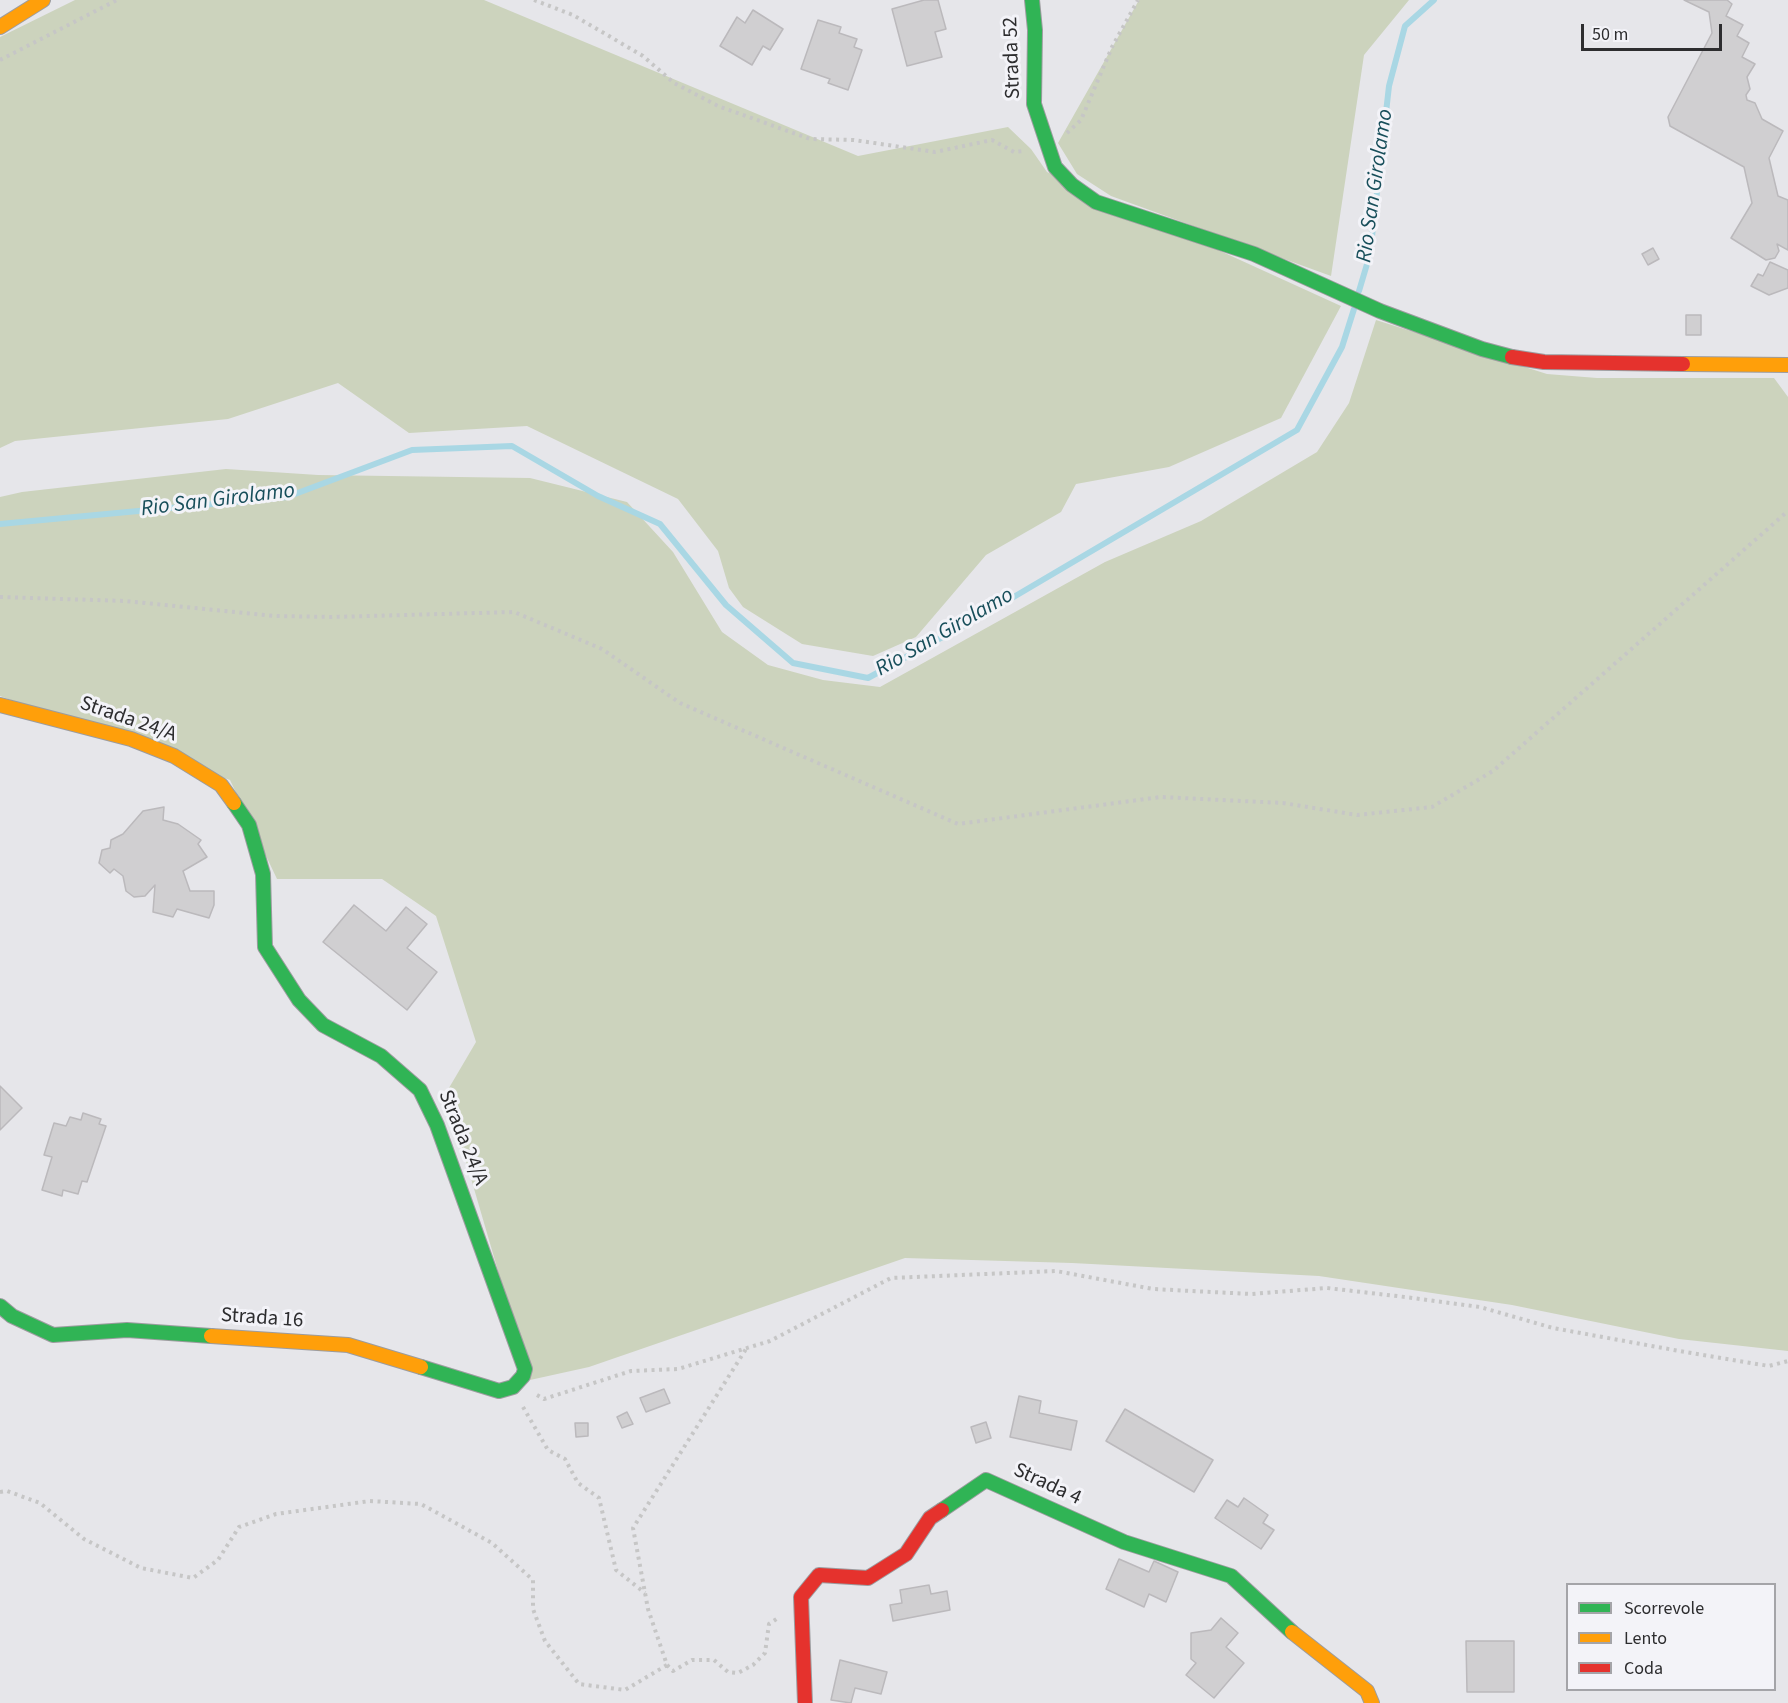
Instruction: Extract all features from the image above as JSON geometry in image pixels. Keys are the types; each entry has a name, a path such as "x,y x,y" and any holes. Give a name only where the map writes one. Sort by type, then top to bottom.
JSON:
{"street":[{"path":"0,27 43,0"},
{"name":"Strada 52","path":"1032,0 1035,30 1034,104 1048,150 1055,167 1072,186 1096,202 1254,254 1380,311 1482,349 1544,362 1788,365"},
{"name":"Strada 24/A","path":"0,705 131,739 174,756 221,785 249,825 263,874 265,947 299,1000 324,1025 381,1056 420,1090 437,1125 524,1361 523,1376 516,1385"},
{"name":"Strada 16","path":"0,1306 12,1316 54,1335 127,1330 348,1345 492,1389 507,1390 516,1385"},
{"name":"Strada 4","path":"805,1703 801,1597 819,1575 868,1578 906,1554 930,1518 986,1480 1125,1542 1232,1576 1299,1638 1367,1691 1372,1703"}],"path":[{"path":"0,60 117,0"},
{"path":"534,0 573,15 643,56 674,83 718,106 810,139 854,140 935,152 992,140 1014,152 1048,150 1081,120 1112,47 1138,0"},
{"path":"0,597 126,601 274,616 514,612 602,649 680,704 958,824 1161,797 1283,803 1357,815 1432,807 1493,771 1788,511"},
{"path":"516,1385 543,1399 631,1371 678,1370 770,1341 891,1278 1056,1271 1153,1289 1251,1294 1327,1288 1405,1296 1480,1307 1553,1328 1696,1354 1769,1366 1788,1361"},
{"path":"747,1348 633,1528 645,1593 667,1665 673,1671 692,1660 714,1660 728,1672 738,1673 765,1653 769,1624 776,1618 795,1617 802,1622"},
{"path":"516,1385 548,1450 565,1459 578,1483 599,1498 616,1570 645,1593"},
{"path":"0,1492 7,1491 40,1503 84,1539 141,1568 193,1578 218,1560 238,1527 276,1514 370,1501 421,1504 492,1543 533,1580 533,1609 545,1641 579,1684 625,1690 667,1665"}],"green space":[{"path":"75,0 484,0 858,156 1008,127 1031,149 1047,172 1341,306 1281,418 1169,467 1076,484 1061,512 986,555 916,637 873,656 802,644 743,607 729,588 718,551 678,499 527,426 409,433 338,383 228,419 15,441 0,448 0,37"},
{"path":"1139,0 1409,0 1364,55 1331,276 1111,196 1077,174 1058,143"},
{"path":"1376,320 1547,374 1597,378 1774,378 1788,397 1788,1351 1679,1339 1512,1305 1319,1276 1072,1263 905,1258 589,1367 530,1380 446,1093 476,1042 436,916 382,879 277,879 230,780 0,696 0,497 22,492 226,469 318,475 530,478 627,502 673,552 722,632 768,665 823,680 880,687 1105,562 1201,521 1317,452 1349,403"}],"building":[{"path":"924,0 938,0 946,29 935,32 942,57 907,66 892,9"},
{"path":"1684,0 1727,0 1732,4 1726,16 1743,25 1737,36 1749,43 1742,57 1755,64 1747,77 1750,89 1746,95 1747,100 1755,103 1762,119 1783,131 1769,158 1778,196 1788,200 1788,250 1777,244 1779,251 1775,258 1766,260 1731,238 1752,203 1744,167 1670,126 1668,117 1712,33 1709,12"},
{"path":"753,10 783,29 770,50 763,46 752,65 720,46 737,17 745,23"},
{"path":"818,20 841,27 839,33 857,39 854,47 862,50 848,90 828,83 830,79 801,69"},
{"path":"1653,248 1659,259 1648,265 1642,254"},
{"path":"1770,262 1788,270 1788,288 1769,295 1751,286 1758,274 1763,276"},
{"path":"1686,315 1701,315 1701,335 1686,335"},
{"path":"164,807 163,820 178,824 201,840 198,844 207,857 183,871 190,891 214,891 214,905 209,918 177,909 173,917 153,912 155,885 145,896 134,897 126,891 123,876 114,869 110,873 99,863 102,850 110,848 111,840 123,834 143,811"},
{"path":"354,905 386,931 406,907 427,924 407,948 437,972 407,1010 323,942"},
{"path":"0,1086 22,1108 0,1130"},
{"path":"83,1113 101,1119 99,1124 106,1126 87,1182 82,1181 78,1194 63,1190 62,1196 42,1190 52,1157 44,1155 54,1123 66,1126 70,1117 81,1120"},
{"path":"664,1389 670,1403 646,1412 640,1398"},
{"path":"1019,1396 1041,1401 1039,1413 1077,1421 1071,1450 1010,1437"},
{"path":"1125,1409 1213,1460 1194,1492 1106,1441"},
{"path":"627,1412 633,1424 622,1428 617,1417"},
{"path":"986,1422 991,1438 976,1443 971,1427"},
{"path":"575,1423 588,1423 588,1436 576,1437"},
{"path":"1244,1498 1268,1515 1263,1523 1274,1530 1261,1549 1215,1518 1227,1500 1238,1507"},
{"path":"1119,1559 1149,1572 1154,1561 1178,1572 1166,1602 1149,1594 1144,1607 1106,1589"},
{"path":"929,1585 931,1594 947,1591 950,1610 893,1621 890,1605 902,1603 900,1590"},
{"path":"1221,1618 1238,1633 1226,1647 1244,1663 1214,1698 1186,1675 1196,1663 1191,1659 1191,1633 1211,1630"},
{"path":"1466,1641 1514,1641 1514,1692 1467,1692"},
{"path":"840,1660 887,1672 881,1694 855,1688 851,1703 831,1700"}],"waterway":[{"name":"Rio San Girolamo","path":"1359,291 1370,254 1389,86 1405,26 1434,0"},
{"name":"Rio San Girolamo","path":"0,524 287,497 412,450 512,446 598,496 660,524 726,605 793,663 868,678 995,608 1297,430 1342,347 1354,309"}],"traffic: fast":[{"path":"1032,0 1035,30 1034,104 1055,167 1072,185 1096,202 1254,254 1380,311 1482,349 1512,357"},
{"path":"234,803 249,825 263,874 265,947 299,1000 323,1025 381,1056 420,1090 437,1125 525,1369 523,1376 513,1387 499,1391 421,1367"},
{"path":"0,1306 12,1316 53,1335 127,1330 211,1336"},
{"path":"942,1510 986,1480 1124,1542 1231,1576 1292,1632"}],"traffic: slow":[{"path":"0,27 43,0"},
{"path":"1683,364 1788,365"},
{"path":"0,705 131,739 174,756 221,785 234,803"},
{"path":"211,1336 348,1345 421,1367"},
{"path":"1292,1632 1367,1691 1372,1703"}],"traffic: jam":[{"path":"1512,357 1544,362 1683,364"},
{"path":"805,1703 801,1597 819,1575 868,1578 906,1554 930,1518 942,1510"}]}
